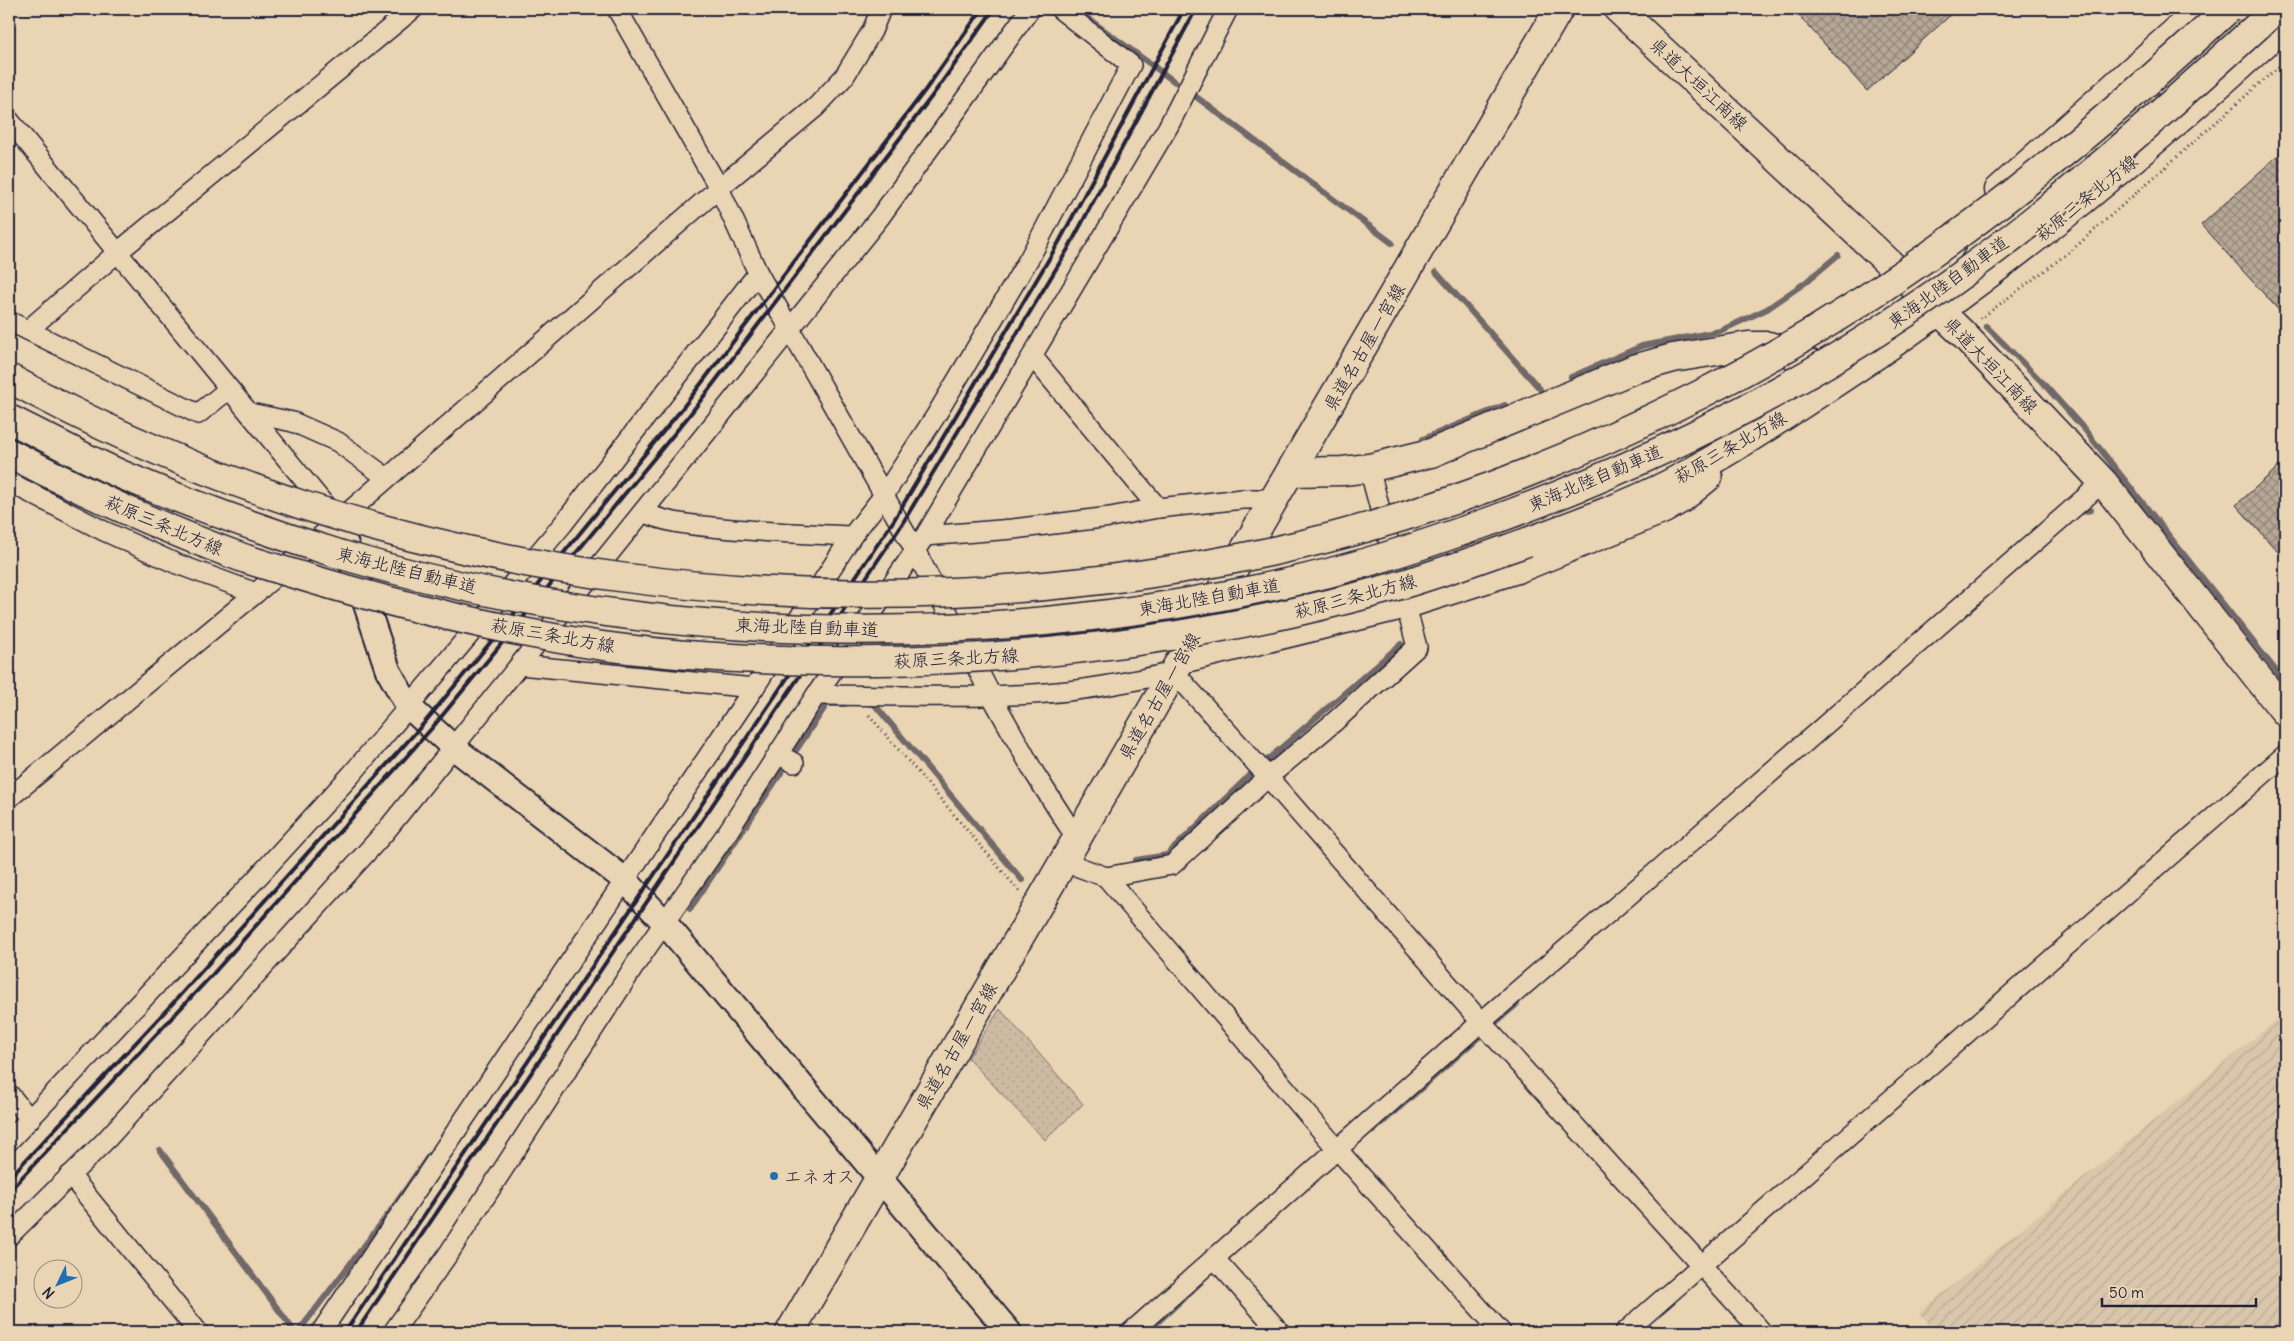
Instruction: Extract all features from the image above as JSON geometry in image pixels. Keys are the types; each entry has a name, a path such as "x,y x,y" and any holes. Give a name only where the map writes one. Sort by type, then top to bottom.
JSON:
{"main road":[{"name":"県道名古屋一宮線","path":"790,1332 1560,9"},
{"name":"県道大垣江南線","path":"1618,9 1930,302 2102,482 2285,712"},
{"name":"萩原三条北方線","path":"1930,302 1946,250 1973,215 2201,9"},
{"name":"東海北陸自動車道","path":"9,378 133,440 243,484 351,521 459,548 571,571 675,584 788,593 902,595 985,591 1082,583 1174,571 1273,551 1360,529 1448,502 1537,468 1702,394 1778,352 1867,299 1954,238 2041,171 2115,110 2228,9"},
{"name":"東海北陸自動車道","path":"9,419 117,472 247,523 341,554 427,577 552,603 660,618 777,629 897,630 1002,625 1086,617 1182,604 1290,582 1373,561 1460,532 1552,498 1639,462 1721,422 1802,377 1889,325 1976,265 2138,133 2276,9"},
{"name":"萩原三条北方線","path":"9,453 132,513 246,559 311,580 407,605 521,631 603,646 697,656 876,662 953,660 1031,654 1112,646 1192,633 1270,618 1390,588 1527,542 1667,485 1752,436 1876,357 1902,325 1930,302 2104,185 2193,109 2285,25"},
{"path":"1291,472 1344,471 1369,468 1439,450 1634,369 1673,358 1748,346 1769,346 1788,352 1840,380"},
{"path":"1178,666 1407,604 1517,569 1664,509 1699,486 1752,436"}],"street":[{"path":"28,330 118,252 413,9"},
{"path":"617,9 719,188 758,273 884,496 920,543 991,695 1035,774 1070,850 1106,877 1337,1150 1501,1332"},
{"path":"9,798 256,593 719,188 816,107 844,77 872,31 881,9"},
{"path":"9,1236 107,1139 385,832 880,216 1030,9"},
{"path":"321,1332 754,688 852,536 884,496 935,418 1030,257 1131,65 1060,9"},
{"path":"393,1332 449,1254 664,922 735,838 786,758 816,695 920,543 1033,357 1168,127 1228,9"},
{"path":"9,120 338,521 388,670 408,706 453,748 625,880 664,922 1009,1332"},
{"path":"9,1141 256,879 351,775 563,524 758,273"},
{"path":"9,321 198,414 229,388"},
{"path":"1033,357 1158,508"},
{"path":"250,414 293,422 338,442 387,478"},
{"path":"1106,877 1172,865 1268,776 1334,722 1417,647 1369,468"},
{"path":"9,482 104,531 177,564 256,593"},
{"path":"1131,1332 1481,1022 2102,482"},
{"path":"920,543 1013,529 1101,519 1158,508 1243,499 1275,500"},
{"path":"643,512 660,520 706,526 771,532 852,536"},
{"path":"520,665 754,688"},
{"path":"816,695 991,695 1069,691 1131,682 1178,666 1268,776 1481,1022 1762,1332"},
{"path":"1625,1332 2285,755"},
{"path":"9,1094 30,1119"},
{"path":"70,1175 198,1332"},
{"path":"1214,1258 1280,1332"}],"path":[{"path":"865,710 1036,911"}],"shaded area":[{"path":"1000,1009 1083,1104 1045,1140 968,1058"},
{"path":"2285,1013 2285,1332 1936,1332 1919,1313"}],"building":[{"path":"1793,9 1957,9 1867,91"},
{"path":"2285,149 2285,317 2201,225"},
{"path":"2285,461 2285,560 2236,505"}],"waterway":[{"path":"1075,9 1175,82"},
{"path":"1191,93 1392,243"},
{"path":"1571,377 1642,346 1720,331 1767,309 1806,282 1838,255"},
{"path":"1436,272 1540,389"},
{"path":"1986,326 2041,381 2085,430 2285,682"},
{"path":"1423,439 1505,405"},
{"path":"2076,513 2091,510"},
{"path":"1266,761 1401,644"},
{"path":"690,909 827,704 845,704"},
{"path":"870,704 874,704 1022,880"},
{"path":"1136,860 1167,855 1252,773"},
{"path":"1495,1023 1517,1004"},
{"path":"1373,1131 1480,1036"},
{"path":"160,1150 295,1332"},
{"path":"298,1332 390,1212 428,1157"},
{"path":"1147,1332 1201,1282"}],"railway":[{"path":"9,1178 173,1003 425,722 681,410 926,89 982,9"},
{"path":"9,1191 212,975 432,728 688,417 932,96 994,9"},
{"path":"345,1332 894,520 1059,242 1184,9"},
{"path":"356,1332 899,529 1068,249 1196,9"}],"place":[{"name":"エネオス","path":"774,1176"}]}
